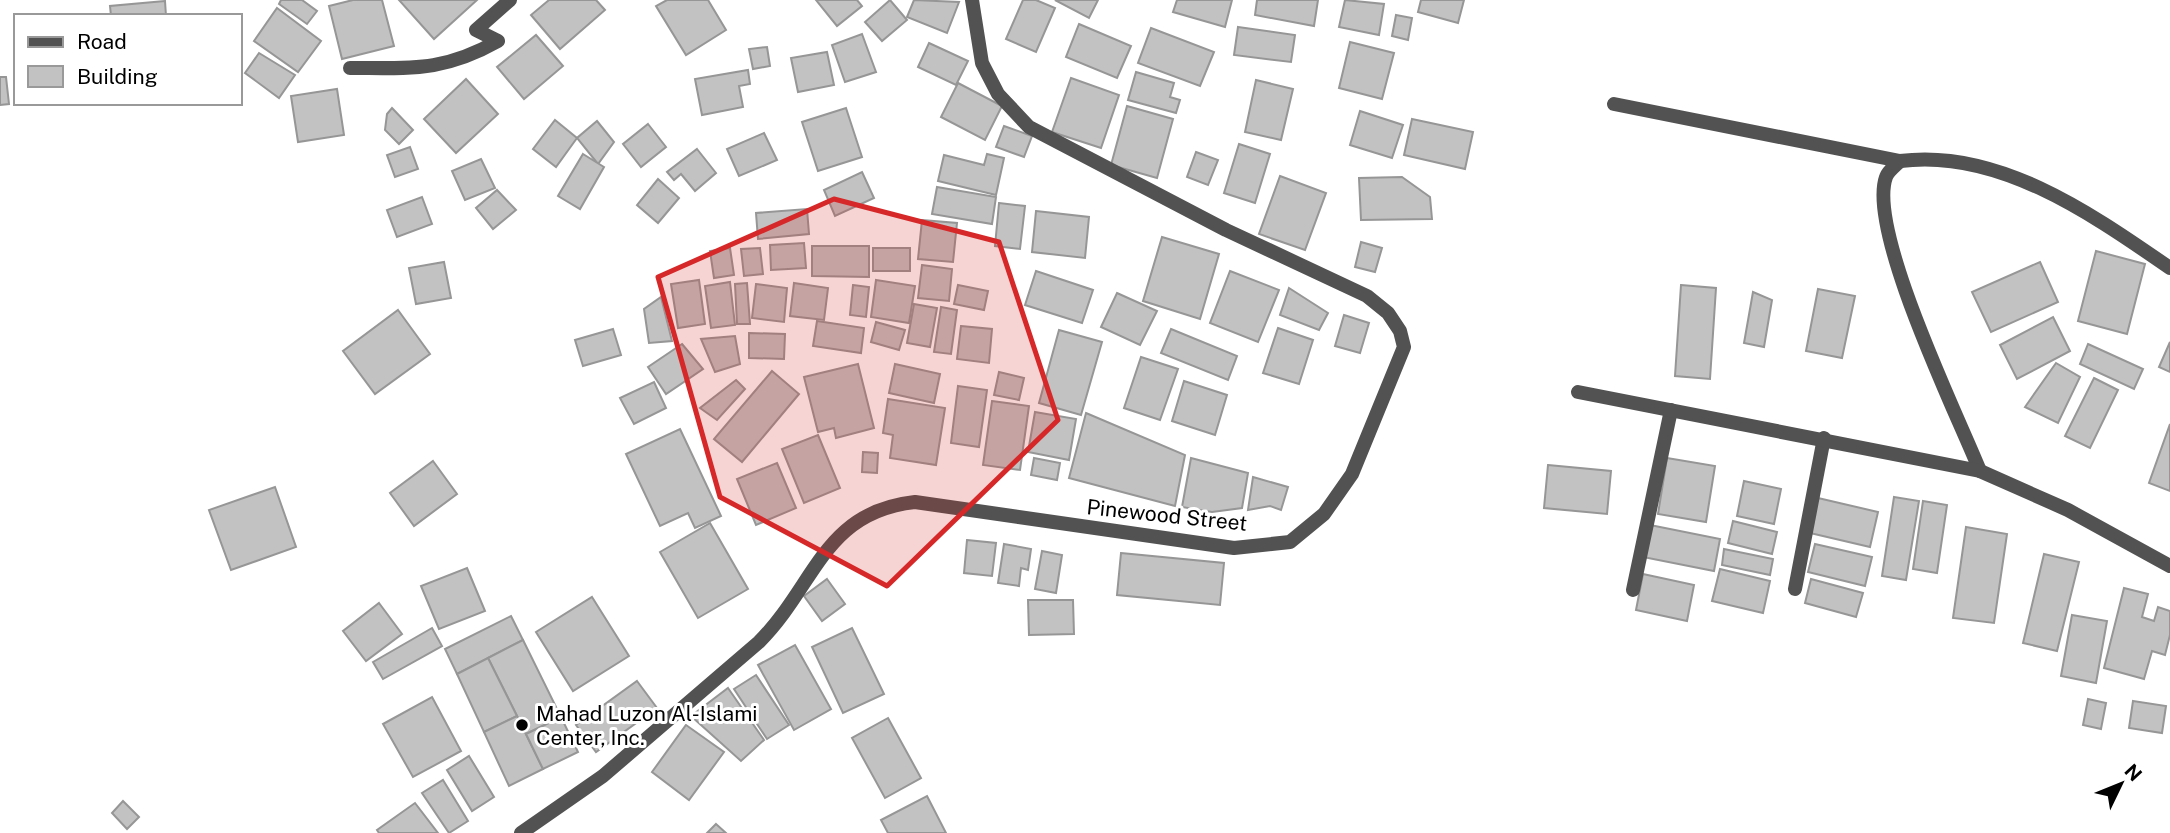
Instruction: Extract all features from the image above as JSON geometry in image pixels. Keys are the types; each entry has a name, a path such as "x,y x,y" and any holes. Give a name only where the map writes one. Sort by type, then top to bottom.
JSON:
{"street":[{"path":"350,68 435,67 461,61 498,41 475,30 510,0"},
{"name":"Pinewood Street","path":"521,833 603,776 760,642 779,622 825,551 865,515 889,505 915,502 1234,548 1265,546 1290,542 1324,514 1352,474 1404,347 1399,331 1388,313 1367,296 1201,218 1029,127 998,94 982,63 972,0"},
{"path":"1614,104 1900,161 1924,158 1968,164 2025,182 2101,220 2170,268"},
{"path":"1900,161 1886,175 1884,194 1890,250 1980,471"},
{"path":"1578,392 1824,438 1980,471 2068,510 2170,566"},
{"path":"1633,590 1671,410"},
{"path":"1795,589 1824,438"}],"highlighted area":[{"path":"834,199 999,242 1058,420 887,586 720,497 658,277"}],"building":[{"path":"281,0 302,0 317,11 307,24 279,4"},
{"path":"353,0 382,0 394,46 342,59 329,6"},
{"path":"399,0 477,0 434,39"},
{"path":"549,0 596,0 605,10 560,49 531,15"},
{"path":"667,0 708,0 726,30 686,55 656,6"},
{"path":"816,0 857,0 862,6 837,26"},
{"path":"890,0 907,20 882,41 865,22"},
{"path":"914,0 959,2 947,33 907,17"},
{"path":"1023,0 1036,0 1055,8 1036,52 1006,39"},
{"path":"1055,0 1098,0 1089,18"},
{"path":"1177,0 1232,0 1225,27 1173,12"},
{"path":"1257,0 1318,0 1314,26 1255,15"},
{"path":"1345,0 1384,4 1379,35 1339,27"},
{"path":"1421,0 1464,0 1458,23 1418,12"},
{"path":"165,1 166,14 111,14 110,6"},
{"path":"277,8 321,41 298,72 254,41"},
{"path":"1396,15 1412,18 1408,40 1392,36"},
{"path":"1079,24 1131,46 1117,78 1066,57"},
{"path":"1238,27 1295,35 1291,62 1234,55"},
{"path":"1151,28 1214,52 1200,86 1138,63"},
{"path":"862,34 876,72 845,82 832,45"},
{"path":"536,35 563,66 524,99 497,67"},
{"path":"1350,42 1394,53 1382,99 1339,88"},
{"path":"929,43 968,61 956,85 918,67"},
{"path":"767,47 770,66 753,69 749,49"},
{"path":"827,52 834,85 798,92 791,58"},
{"path":"259,53 295,75 279,98 245,73"},
{"path":"748,70 750,84 739,86 743,107 702,115 695,79"},
{"path":"1136,72 1174,83 1170,97 1180,100 1176,113 1128,100"},
{"path":"0,77 6,77 9,104 0,105"},
{"path":"1071,78 1119,95 1101,148 1052,132"},
{"path":"466,79 498,114 456,153 424,119"},
{"path":"1256,80 1293,89 1281,140 1245,132"},
{"path":"958,83 1002,106 985,140 941,117"},
{"path":"337,89 344,135 298,142 291,96"},
{"path":"1127,106 1173,119 1157,178 1111,165"},
{"path":"392,108 413,130 399,144 385,130 387,114"},
{"path":"846,108 862,157 818,171 802,122"},
{"path":"1360,111 1403,125 1392,158 1350,145"},
{"path":"1412,119 1473,132 1465,169 1404,155"},
{"path":"555,120 577,138 556,167 533,149"},
{"path":"597,121 614,142 598,164 577,138"},
{"path":"648,124 666,147 641,167 623,144"},
{"path":"1004,126 1032,136 1024,157 996,147"},
{"path":"764,133 777,160 739,176 727,149"},
{"path":"1239,144 1270,154 1255,203 1224,193"},
{"path":"410,147 418,169 395,177 387,155"},
{"path":"697,149 716,173 695,191 681,174 674,180 667,172"},
{"path":"1196,152 1218,160 1208,185 1187,177"},
{"path":"583,154 604,167 580,209 558,196"},
{"path":"987,154 1004,158 996,195 938,181 944,155 984,165"},
{"path":"481,159 495,188 465,200 452,171"},
{"path":"862,172 874,198 835,216 824,190"},
{"path":"1280,176 1326,193 1305,250 1259,234"},
{"path":"1402,177 1430,197 1432,219 1361,220 1359,178"},
{"path":"658,179 679,198 658,223 637,205"},
{"path":"937,187 996,197 992,224 932,214"},
{"path":"497,190 516,210 493,229 476,208"},
{"path":"422,197 432,224 397,237 387,210"},
{"path":"999,203 1025,206 1020,249 995,246"},
{"path":"807,209 809,234 758,239 756,213"},
{"path":"1036,211 1089,217 1085,258 1032,252"},
{"path":"922,220 957,223 953,262 918,259"},
{"path":"1162,237 1219,254 1200,319 1143,301"},
{"path":"1361,242 1382,248 1375,272 1355,267"},
{"path":"804,243 806,268 771,270 770,245"},
{"path":"812,246 869,246 869,277 812,276"},
{"path":"730,248 734,275 714,278 710,251"},
{"path":"760,248 763,274 744,276 741,249"},
{"path":"873,248 910,248 910,271 873,271"},
{"path":"2096,251 2145,264 2127,334 2078,321"},
{"path":"444,262 451,298 416,304 409,268"},
{"path":"2040,262 2058,302 1991,332 1972,292"},
{"path":"922,265 952,269 949,301 918,298"},
{"path":"1036,271 1093,290 1082,323 1025,305"},
{"path":"1230,271 1279,290 1258,342 1210,323"},
{"path":"699,280 705,324 678,328 671,284"},
{"path":"876,280 915,286 909,323 871,317"},
{"path":"730,282 735,325 711,328 705,286"},
{"path":"747,283 750,324 737,324 735,284"},
{"path":"794,283 828,288 824,320 790,316"},
{"path":"756,284 787,288 784,322 752,318"},
{"path":"853,285 869,287 866,317 850,315"},
{"path":"958,285 988,291 984,310 954,304"},
{"path":"1681,285 1716,288 1710,379 1675,376"},
{"path":"1289,288 1328,313 1319,330 1280,315"},
{"path":"1818,289 1855,296 1842,358 1806,351"},
{"path":"1753,292 1772,300 1764,347 1744,343"},
{"path":"1117,293 1157,311 1140,345 1101,327"},
{"path":"661,297 672,341 649,343 644,309"},
{"path":"914,304 937,308 930,347 907,343"},
{"path":"941,307 957,310 951,354 934,352"},
{"path":"398,310 430,354 375,394 343,351"},
{"path":"1344,315 1369,323 1360,353 1335,346"},
{"path":"2053,317 2070,351 2017,379 2000,345"},
{"path":"817,321 864,328 861,353 813,346"},
{"path":"876,322 905,330 899,350 871,342"},
{"path":"961,326 992,329 989,363 957,359"},
{"path":"1278,328 1313,340 1299,384 1263,373"},
{"path":"613,329 621,355 583,366 575,340"},
{"path":"1171,329 1237,356 1228,380 1161,353"},
{"path":"1059,330 1102,342 1081,415 1039,403"},
{"path":"749,333 785,334 784,359 749,358"},
{"path":"735,336 740,364 715,372 701,339"},
{"path":"2170,342 2170,372 2159,367"},
{"path":"682,344 703,369 666,394 648,367"},
{"path":"2088,344 2143,369 2134,389 2080,364"},
{"path":"1141,357 1178,369 1160,420 1124,408"},
{"path":"2056,363 2080,377 2058,423 2025,407"},
{"path":"858,364 874,428 836,438 834,428 818,432 804,377"},
{"path":"895,364 940,374 934,403 889,393"},
{"path":"772,371 799,394 742,462 714,439"},
{"path":"999,372 1024,378 1019,400 994,395"},
{"path":"2094,378 2118,390 2090,448 2065,436"},
{"path":"736,380 745,389 717,420 700,408"},
{"path":"1184,381 1227,395 1215,435 1172,421"},
{"path":"654,382 666,408 634,424 620,398"},
{"path":"958,386 987,390 979,447 951,443"},
{"path":"888,399 945,408 936,465 890,458 893,435 883,433"},
{"path":"992,401 1029,406 1020,470 983,465"},
{"path":"1035,412 1076,419 1069,460 1028,452"},
{"path":"1086,413 1185,455 1175,506 1069,478"},
{"path":"2170,424 2170,491 2149,483"},
{"path":"680,429 721,516 695,528 688,513 660,526 626,454"},
{"path":"818,435 840,488 804,503 782,449"},
{"path":"863,452 878,453 877,473 862,472"},
{"path":"1034,458 1060,463 1057,480 1031,475"},
{"path":"1191,458 1248,473 1242,508 1212,512 1182,507"},
{"path":"1667,458 1715,466 1706,522 1658,514"},
{"path":"433,461 457,494 414,526 390,493"},
{"path":"777,463 796,508 756,525 737,479"},
{"path":"1548,465 1611,471 1607,514 1544,508"},
{"path":"1253,477 1288,487 1281,510 1270,506 1248,510"},
{"path":"1744,481 1781,489 1774,524 1737,516"},
{"path":"275,487 296,547 231,570 209,510"},
{"path":"1894,497 1919,501 1906,580 1882,576"},
{"path":"1818,498 1878,512 1870,547 1810,533"},
{"path":"1923,501 1947,505 1937,573 1913,569"},
{"path":"1733,521 1777,532 1772,554 1728,543"},
{"path":"710,523 748,589 698,618 660,552"},
{"path":"1650,525 1720,539 1714,571 1643,557"},
{"path":"1966,527 2007,534 1994,623 1953,618"},
{"path":"967,540 996,543 992,576 964,573"},
{"path":"1004,544 1031,549 1028,570 1021,568 1019,586 998,583"},
{"path":"1815,544 1872,557 1865,586 1808,572"},
{"path":"1724,549 1773,559 1770,575 1722,565"},
{"path":"1042,551 1062,555 1056,593 1035,589"},
{"path":"1121,553 1224,563 1220,605 1117,595"},
{"path":"2044,554 2079,562 2057,651 2023,643"},
{"path":"467,568 485,611 439,629 421,586"},
{"path":"1720,569 1770,581 1763,613 1712,601"},
{"path":"1643,574 1694,585 1687,621 1636,610"},
{"path":"827,579 845,604 822,621 804,596"},
{"path":"1811,579 1863,593 1856,617 1805,603"},
{"path":"2124,588 2148,594 2142,617 2154,621 2158,607 2170,611 2170,635 2165,655 2152,651 2144,679 2104,668"},
{"path":"592,597 629,656 573,691 536,632"},
{"path":"1028,600 1073,600 1074,634 1029,635"},
{"path":"379,603 402,634 366,661 343,631"},
{"path":"2072,615 2107,621 2096,683 2061,676"},
{"path":"511,616 523,640 457,674 445,649"},
{"path":"432,628 442,646 383,679 373,662"},
{"path":"852,628 884,694 843,713 812,647"},
{"path":"523,640 561,717 526,734 488,658"},
{"path":"795,645 831,709 794,730 758,665"},
{"path":"488,658 517,716 484,732 457,674"},
{"path":"756,675 789,725 767,739 734,689"},
{"path":"637,681 657,708 596,752 576,725"},
{"path":"728,688 764,740 741,761 691,716"},
{"path":"432,697 461,751 413,777 383,724"},
{"path":"2088,699 2106,703 2101,729 2083,725"},
{"path":"2133,701 2166,706 2162,733 2129,728"},
{"path":"517,716 543,769 509,786 484,732"},
{"path":"561,717 578,752 543,769 526,734"},
{"path":"888,718 921,778 885,798 852,738"},
{"path":"686,725 724,752 689,800 652,772"},
{"path":"469,756 494,797 472,811 447,770"},
{"path":"443,780 468,821 449,833 422,793"},
{"path":"927,796 946,833 888,833 881,820"},
{"path":"123,801 139,817 127,829 112,813"},
{"path":"415,803 438,833 379,833 377,830"},
{"path":"716,824 726,833 707,833"}],"place":[{"name":"Mahad Luzon Al-Islami Center, Inc.","path":"522,725"}]}
